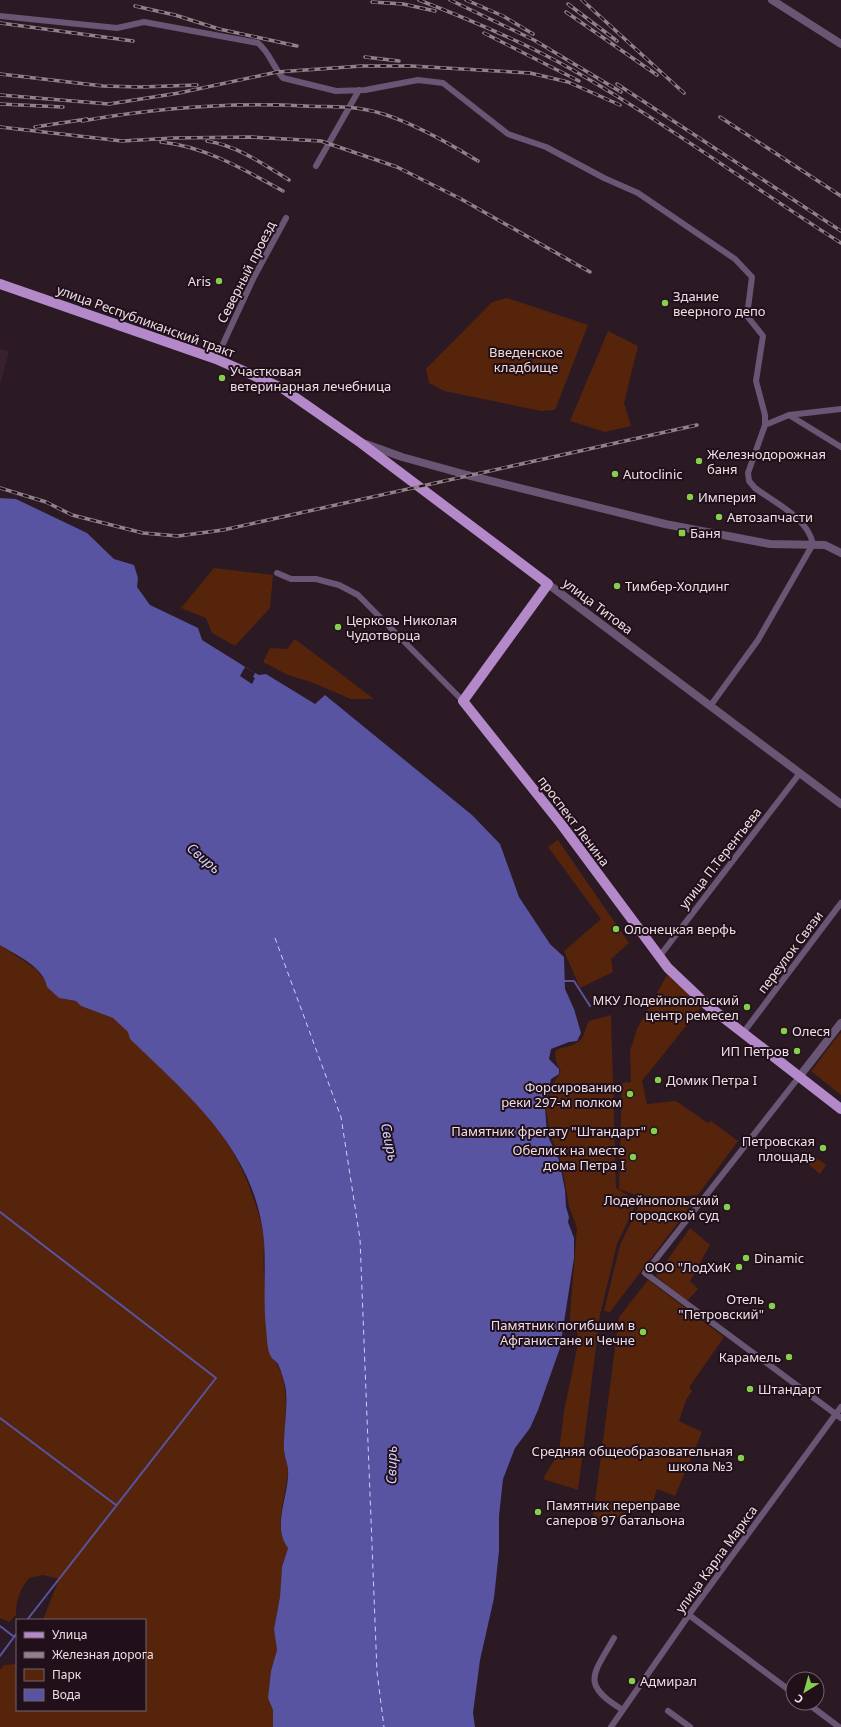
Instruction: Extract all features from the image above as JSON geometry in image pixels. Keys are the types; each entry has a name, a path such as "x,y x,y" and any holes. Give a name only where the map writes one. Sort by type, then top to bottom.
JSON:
{"main road":[{"name":"улица Республиканский тракт","path":"0,284 216,359 282,388 340,428"},
{"name":"улица Титова","path":"340,428 548,584"},
{"path":"463,701 548,584"},
{"name":"проспект Ленина","path":"463,701 556,817 659,957 706,1005 841,1109"}],"street":[{"path":"772,0 841,44"},
{"path":"0,16 117,28 144,22 258,43 266,50 277,72 283,78 336,91 359,90 418,80 443,83 508,134 546,147 604,178 638,194 735,259 752,277 747,316 763,336 756,381 765,415 765,425 748,473 749,482 804,524 811,534 813,544 758,640 711,705"},
{"path":"316,166 359,90"},
{"name":"Северный проезд","path":"216,359 254,277 286,218"},
{"path":"765,425 789,415 841,409"},
{"path":"789,415 841,447"},
{"path":"361,443 402,457 460,473 665,524 770,544 825,545 841,553"},
{"name":"проспект Ленина","path":"277,572 291,578 316,579 339,585 358,595 463,701"},
{"name":"улица Титова","path":"548,584 841,804"},
{"name":"улица П.Терентьева","path":"659,957 800,773"},
{"name":"переулок Связи","path":"743,1033 841,903"},
{"path":"838,1416 645,1273 841,1023"},
{"name":"улица Карла Маркса","path":"611,1727 689,1615 838,1416 841,1406"},
{"path":"689,1615 785,1687"},
{"path":"614,1638 594,1677 595,1686 601,1694 623,1710"},
{"path":"668,1711 690,1727"},
{"path":"818,1711 839,1727"}],"shaded area":[{"path":"0,349 9,352 0,385"}],"green space":[{"name":"Введенское кладбище","path":"507,298 588,325 555,410 541,411 444,391 429,383 426,369 492,302"},
{"path":"608,331 638,346 624,403 631,426 605,432 570,421"},
{"path":"214,568 273,575 270,608 235,646 212,633 206,618 181,608"},
{"path":"295,639 374,699 351,699 311,682 288,675 263,662 270,648 287,649"},
{"path":"558,840 629,943 611,959 613,972 580,988 564,951 601,919 548,847"},
{"path":"0,945 36,969 59,998 76,1001 81,1006 113,1018 129,1032 131,1039 186,1092 218,1130 232,1150 255,1202 264,1241 265,1293 271,1356 278,1366 282,1377 286,1401 284,1450 288,1471 282,1511 281,1531 283,1540 288,1548 282,1567 280,1597 274,1629 277,1650 271,1671 268,1698 273,1710 273,1727 0,1727 0,1670 4,1665 16,1664 16,1711 146,1711 146,1619 45,1619 44,1617 59,1579 43,1575 29,1578 19,1595 16,1615 9,1622 0,1618"},
{"path":"667,975 702,1006 642,1081 647,1104 676,1101 708,1123 711,1121 738,1141 698,1195 649,1200 619,1189 622,1083 631,1082 630,1051 637,1029"},
{"path":"611,1015 616,1188 629,1196 631,1199 632,1196 637,1198 636,1204 617,1244 600,1315 578,1490 543,1479 559,1452 564,1411 579,1339 577,1332 570,1331 577,1228 569,1206 561,1162 550,1134 546,1109 551,1086 561,1072 555,1055 556,1051 574,1044 581,1039 589,1021"},
{"path":"840,1033 841,1034 841,1095 811,1071"},
{"path":"807,1151 826,1165 820,1174 802,1159"},
{"path":"693,1203 610,1312 604,1311 620,1245 639,1206"},
{"path":"690,1228 710,1245 690,1281 698,1289 687,1301 656,1276"},
{"path":"648,1280 724,1337 690,1386 692,1391 686,1400 679,1421 702,1432 675,1496 657,1489 651,1507 592,1525 619,1317"}],"water":[{"name":"Свирь","path":"0,498 16,499 87,533 114,559 134,565 138,578 137,587 150,605 198,628 202,640 255,673 259,675 266,674 315,704 325,695 472,815 500,844 519,897 550,944 564,957 565,989 574,1009 581,1033 577,1041 569,1042 551,1049 549,1059 559,1069 559,1074 551,1079 545,1107 547,1134 559,1160 565,1190 566,1207 569,1217 568,1222 574,1238 574,1258 560,1348 538,1410 530,1428 515,1448 503,1479 499,1516 499,1551 494,1598 480,1660 473,1713 475,1727 273,1727 273,1710 268,1698 271,1671 277,1650 274,1629 280,1597 282,1567 288,1548 283,1539 281,1530 282,1510 288,1479 288,1469 284,1451 286,1392 281,1371 278,1364 270,1355 268,1345 265,1317 264,1241 258,1209 248,1180 234,1153 216,1128 175,1082 130,1039 128,1032 113,1018 81,1006 76,1001 59,998 47,987 41,973 21,957 0,945"}],"pier":[{"path":"245,667 255,673 253,677 255,678 252,684 240,676"}],"waterway":[{"path":"564,981 574,981 590,1006"},
{"path":"0,1212 216,1378 28,1619"},
{"path":"0,1418 116,1505"},
{"path":"0,1626 13,1636"},
{"path":"0,1656 16,1634"}],"ferry route":[{"path":"275,938 341,1117 360,1239 377,1672 384,1727"}],"railway":[{"path":"419,0 458,15 534,50 606,89 674,132 841,243"},
{"path":"450,0 534,40 621,92"},
{"path":"466,0 503,16 533,34"},
{"path":"582,0 684,93"},
{"path":"372,2 403,4 435,11"},
{"path":"568,4 617,41"},
{"path":"135,6 175,15 219,29 297,46"},
{"path":"566,12 657,75"},
{"path":"0,23 133,41"},
{"path":"484,33 579,81"},
{"path":"365,57 399,61"},
{"path":"0,95 109,104 179,93 277,72 362,66 411,66 530,73 568,82 620,105"},
{"path":"0,74 103,86 141,87 197,85"},
{"path":"617,84 841,231"},
{"path":"0,104 63,107"},
{"path":"82,121 165,109 193,107 276,105 355,108 376,112 406,123 422,130 478,161"},
{"path":"720,117 841,196"},
{"path":"35,127 87,119"},
{"path":"0,127 122,141 174,138 251,137 321,141 397,167 461,199 590,272"},
{"path":"207,141 218,143 240,151 289,180"},
{"path":"161,142 193,148 224,160 283,191"},
{"path":"0,488 46,502 72,515 143,533 178,536 223,530 697,425"}],"place":[{"name":"Aris","path":"219,281"},
{"name":"Здание веерного депо","path":"665,303"},
{"name":"Участковая ветеринарная лечебница","path":"222,378"},
{"name":"Железнодорожная баня","path":"699,461"},
{"name":"Autoclinic","path":"615,474"},
{"name":"Империя","path":"690,497"},
{"name":"Автозапчасти","path":"719,517"},
{"name":"Баня","path":"682,533"},
{"name":"Тимбер-Холдинг","path":"617,586"},
{"name":"Церковь Николая Чудотворца","path":"338,627"},
{"name":"Олонецкая верфь","path":"616,929"},
{"name":"МКУ Лодейнопольский центр ремесел","path":"747,1007"},
{"name":"Олеся","path":"784,1031"},
{"name":"ИП Петров","path":"797,1051"},
{"name":"Домик Петра I","path":"658,1080"},
{"name":"Форсированию реки 297-м полком","path":"630,1094"},
{"name":"Памятник фрегату \"Штандарт\"","path":"654,1131"},
{"name":"Петровская площадь","path":"823,1148"},
{"name":"Обелиск на месте дома Петра I","path":"633,1157"},
{"name":"Лодейнопольский городской суд","path":"727,1207"},
{"name":"Dinamic","path":"746,1258"},
{"name":"ООО \"ЛодХиК","path":"739,1267"},
{"name":"Отель \"Петровский\"","path":"772,1306"},
{"name":"Памятник погибшим в Афганистане и Чечне","path":"643,1332"},
{"name":"Карамель","path":"789,1357"},
{"name":"Штандарт","path":"750,1389"},
{"name":"Средняя общеобразовательная школа №3","path":"741,1458"},
{"name":"Памятник переправе саперов 97 батальона","path":"538,1512"},
{"name":"Адмирал","path":"632,1681"}]}
